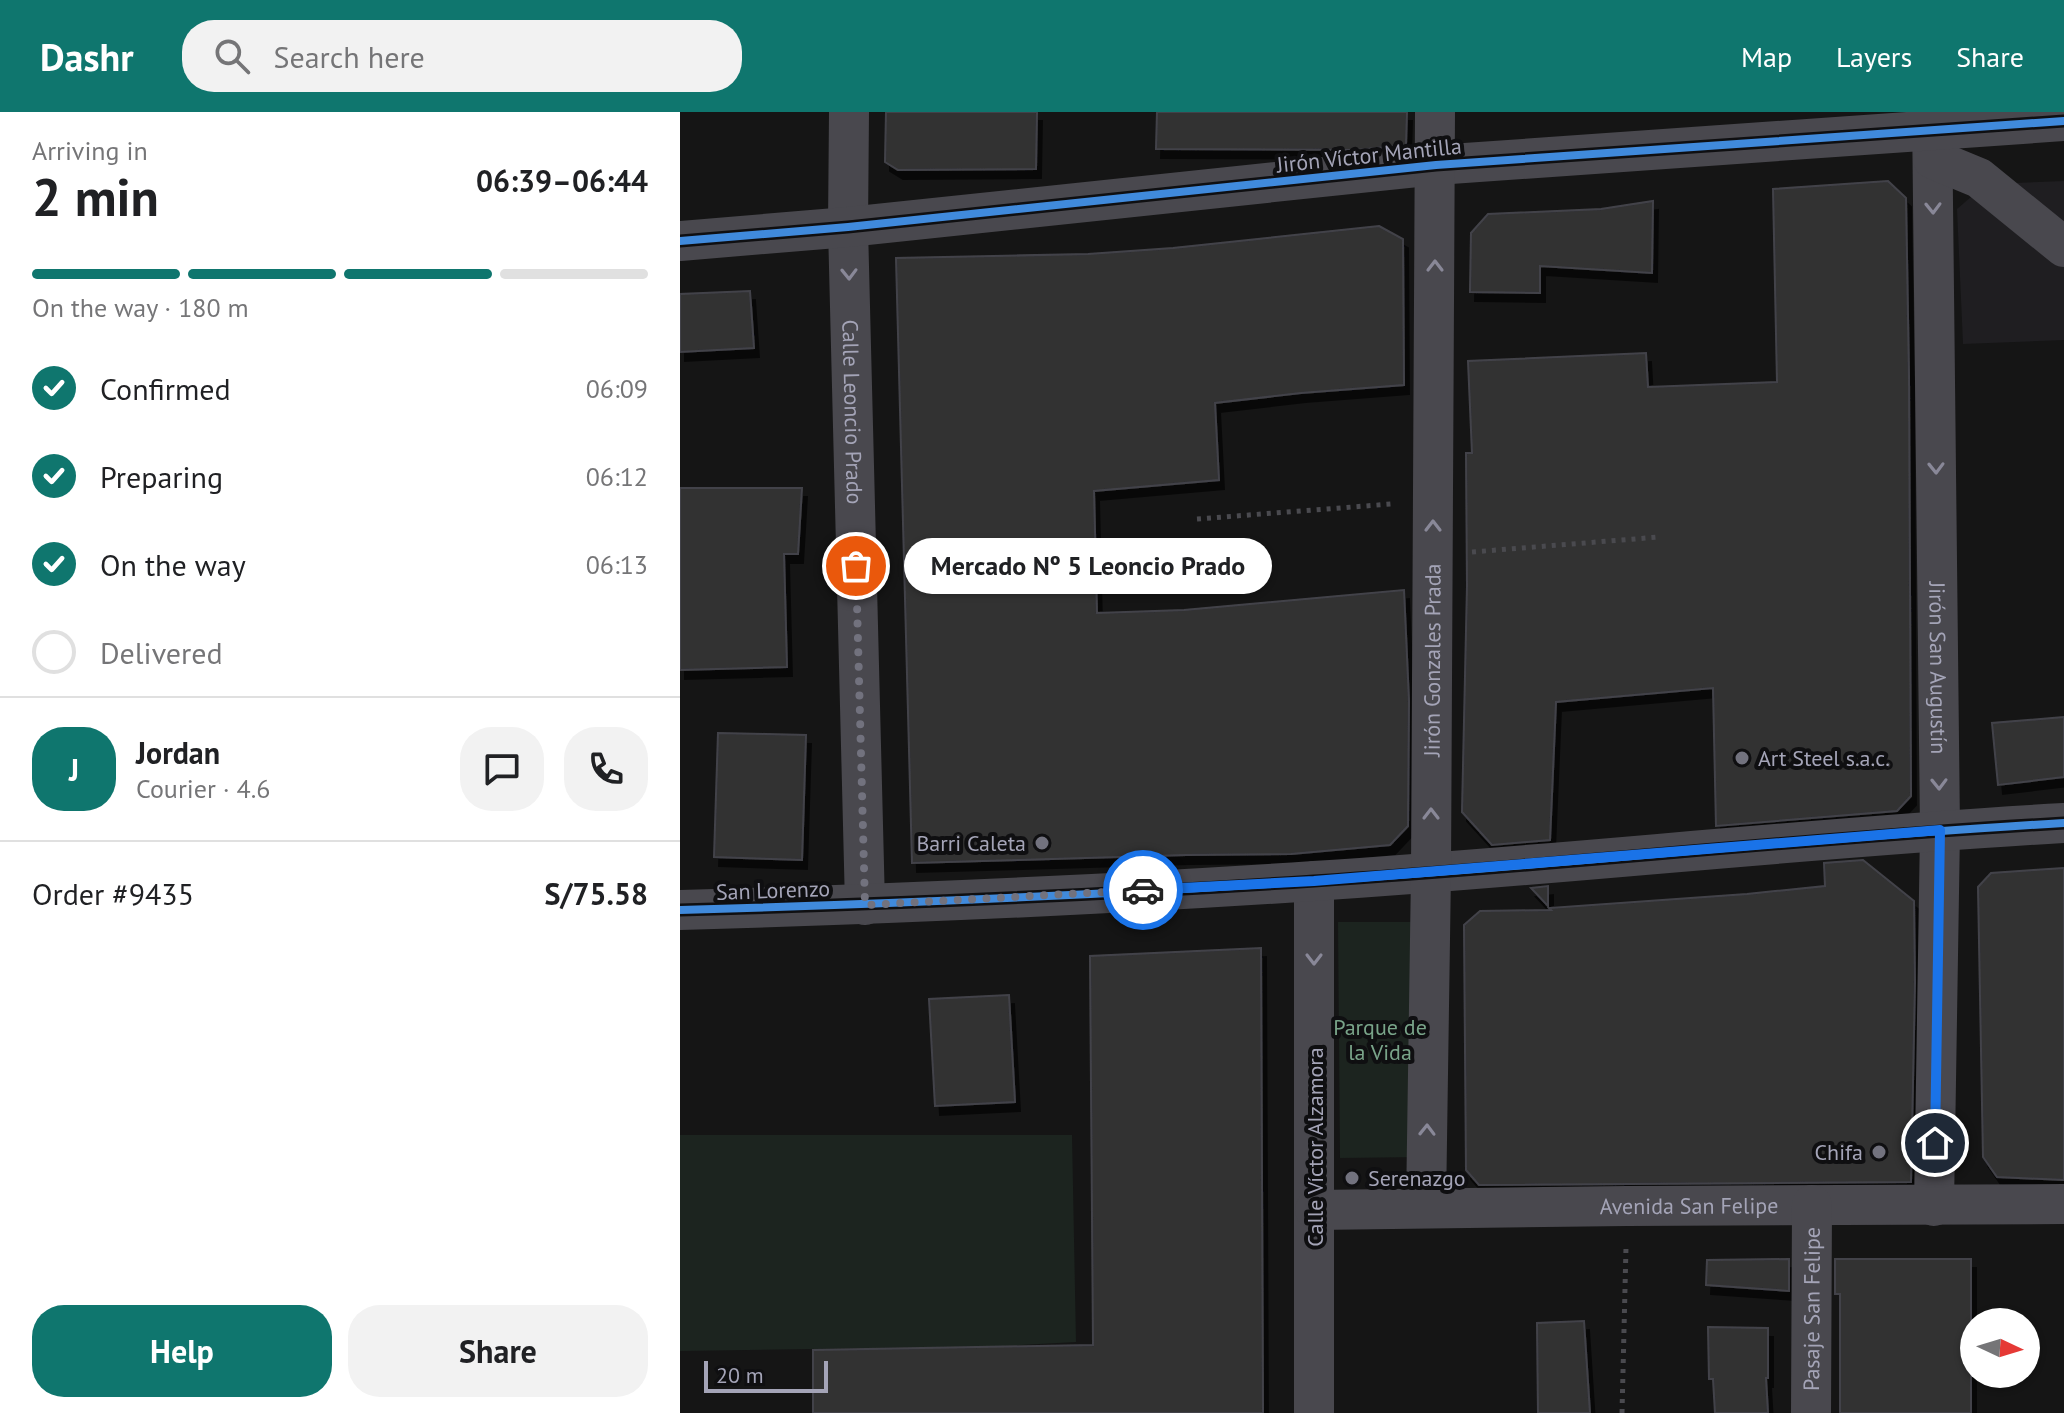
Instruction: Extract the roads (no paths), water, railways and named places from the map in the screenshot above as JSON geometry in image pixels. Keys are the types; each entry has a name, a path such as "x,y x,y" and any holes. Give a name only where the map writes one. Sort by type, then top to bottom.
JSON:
{"street":[{"name":"Calle Leoncio Prado","path":"849,112 848,227 865,905"},
{"name":"Jirón Gonzales Prada","path":"1426,1208 1435,112"},
{"name":"Jirón Víctor Mantilla","path":"680,241 848,227 1436,165 1932,134 2064,121"},
{"path":"1932,134 1979,178 2064,247"},
{"name":"Jirón San Augustín","path":"1932,134 1940,830 1934,1206"},
{"name":"San Lorenzo","path":"680,910 865,905 1314,881 1940,830 2064,823"},
{"name":"Calle Víctor Alzamora","path":"1314,881 1314,1413"},
{"name":"Avenida San Felipe","path":"1315,1210 2064,1204"},
{"name":"Pasaje San Felipe","path":"1811,1413 1812,1205"}],"place":[{"name":"Mercado Nº 5 Leoncio Prado","path":"856,566"},
{"name":"Art Steel s.a.c.","path":"1742,758"},
{"name":"Barri Caleta","path":"1042,843"},
{"name":"Chifa","path":"1879,1152"},
{"name":"Serenazgo","path":"1352,1178"}],"park label":[{"name":"Parque de la Vida","path":"1380,1040"}]}
